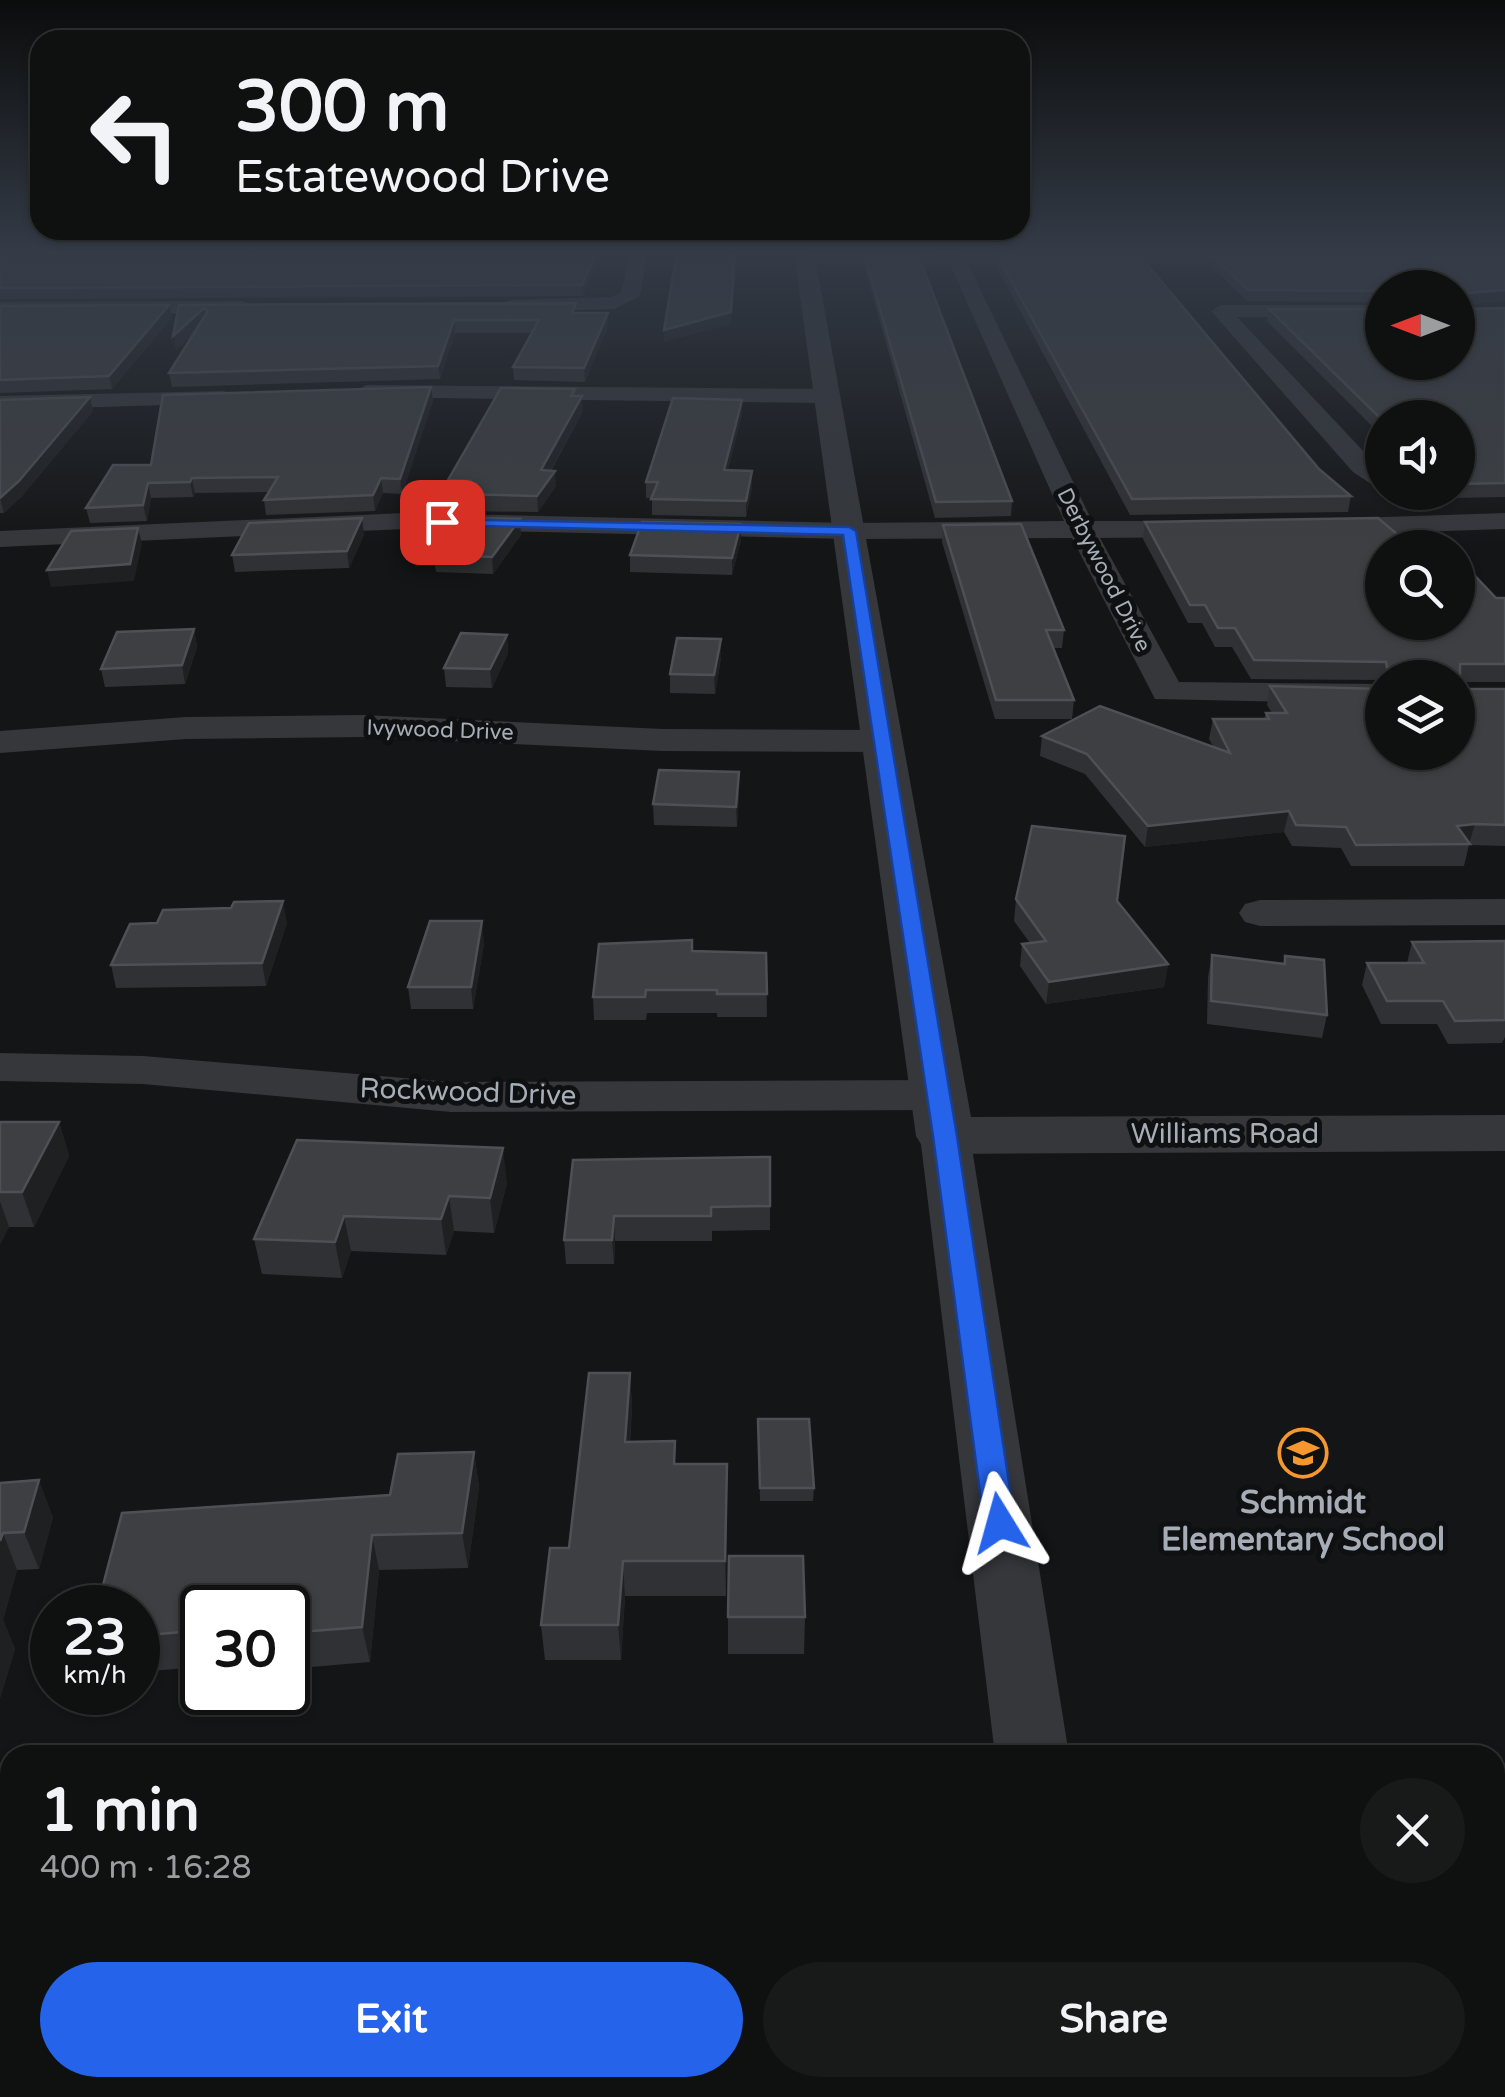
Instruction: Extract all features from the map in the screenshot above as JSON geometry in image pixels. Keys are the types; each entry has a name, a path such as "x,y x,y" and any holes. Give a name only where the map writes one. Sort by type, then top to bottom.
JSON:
{"street":[{"path":"820,350 941,1115 1031,1745"},
{"name":"Derbywood Drive","path":"998,350 1082,530 1166,692 1365,694"},
{"path":"1256,350 1365,470"},
{"path":"338,392 827,396"},
{"path":"0,403 240,397"},
{"path":"1418,510 1438,526"},
{"path":"0,539 405,520 849,531 1240,528"},
{"path":"1299,528 1505,521"},
{"name":"Ivywood Drive","path":"0,742 186,728 363,726 663,740 880,740"},
{"path":"1260,912 1505,912"},
{"name":"Rockwood Drive","path":"0,1067 143,1070 451,1097 941,1115"},
{"name":"Williams Road","path":"941,1115 1505,1133"}],"building":[{"path":"0,350 131,350 109,376 0,380"},
{"path":"184,350 444,350 438,366 169,373"},
{"path":"522,350 592,350 584,368 513,367"},
{"path":"892,350 954,350 1012,501 936,502"},
{"path":"1049,350 1219,350 1319,469 1351,496 1132,499"},
{"path":"1311,350 1365,350 1365,380 1475,380 1475,350 1505,350 1505,483 1475,484 1475,400 1365,400 1365,403"},
{"path":"431,387 400,479 381,478 373,495 264,500 278,477 192,478 190,482 148,483 143,505 86,508 113,465 151,465 163,395"},
{"path":"501,388 575,389 571,396 582,396 541,470 555,471 537,496 460,494 470,481 448,480"},
{"path":"90,397 19,481 0,498 0,400"},
{"path":"673,398 742,400 724,470 752,471 746,501 651,499 658,482 646,482"},
{"path":"443,517 520,519 492,557 434,555 438,549 420,548"},
{"path":"362,518 347,551 232,555 249,523"},
{"path":"1378,518 1392,530 1365,530 1365,640 1475,640 1475,576 1496,598 1505,598 1505,664 1475,664 1475,660 1254,660 1235,628 1218,628 1205,605 1190,605 1145,522"},
{"path":"642,522 741,524 732,558 630,555"},
{"path":"1021,524 1064,630 1046,630 1074,700 996,700 943,525"},
{"path":"138,528 130,564 47,570 71,531"},
{"path":"194,629 182,665 101,669 117,632"},
{"path":"461,633 507,635 490,669 444,668"},
{"path":"677,638 721,639 714,675 670,674"},
{"path":"1270,686 1365,689 1365,770 1475,770 1475,689 1505,689 1505,825 1457,826 1470,844 1356,845 1346,827 1296,825 1289,811 1148,826 1087,754 1042,736 1100,706 1230,753 1213,719 1269,719 1266,713 1287,713"},
{"path":"659,770 739,772 736,807 653,804"},
{"path":"1032,826 1125,836 1117,901 1168,964 1049,982 1022,944 1046,941 1016,899"},
{"path":"283,901 262,963 111,965 130,924 157,923 163,910 231,908 234,902"},
{"path":"430,921 482,921 471,987 408,987"},
{"path":"692,940 692,951 766,953 767,994 646,990 645,997 593,997 599,944"},
{"path":"1505,941 1505,1020 1455,1021 1443,1001 1387,1001 1367,963 1424,963 1412,942"},
{"path":"1212,955 1285,964 1285,956 1324,960 1327,1015 1211,1001"},
{"path":"0,1122 59,1122 22,1192 0,1192"},
{"path":"297,1140 503,1148 490,1198 449,1196 441,1219 344,1216 335,1242 254,1239"},
{"path":"770,1157 770,1206 711,1207 711,1216 614,1216 612,1240 564,1240 573,1160"},
{"path":"589,1373 630,1373 625,1442 675,1441 674,1464 727,1464 725,1561 623,1561 618,1625 541,1625 550,1548 569,1548"},
{"path":"758,1419 809,1419 814,1488 760,1488"},
{"path":"474,1452 462,1533 372,1535 362,1627 310,1631 310,1585 180,1585 180,1632 160,1634 160,1585 103,1585 122,1513 390,1495 398,1454"},
{"path":"39,1480 24,1532 3,1533 0,1541 0,1483"},
{"path":"729,1556 803,1556 805,1617 728,1617"}],"place":[{"name":"Schmidt Elementary School","path":"1303,1453"}],"route":[{"path":"442,522 849,531 890,809 945,1136 1000,1523"}]}
